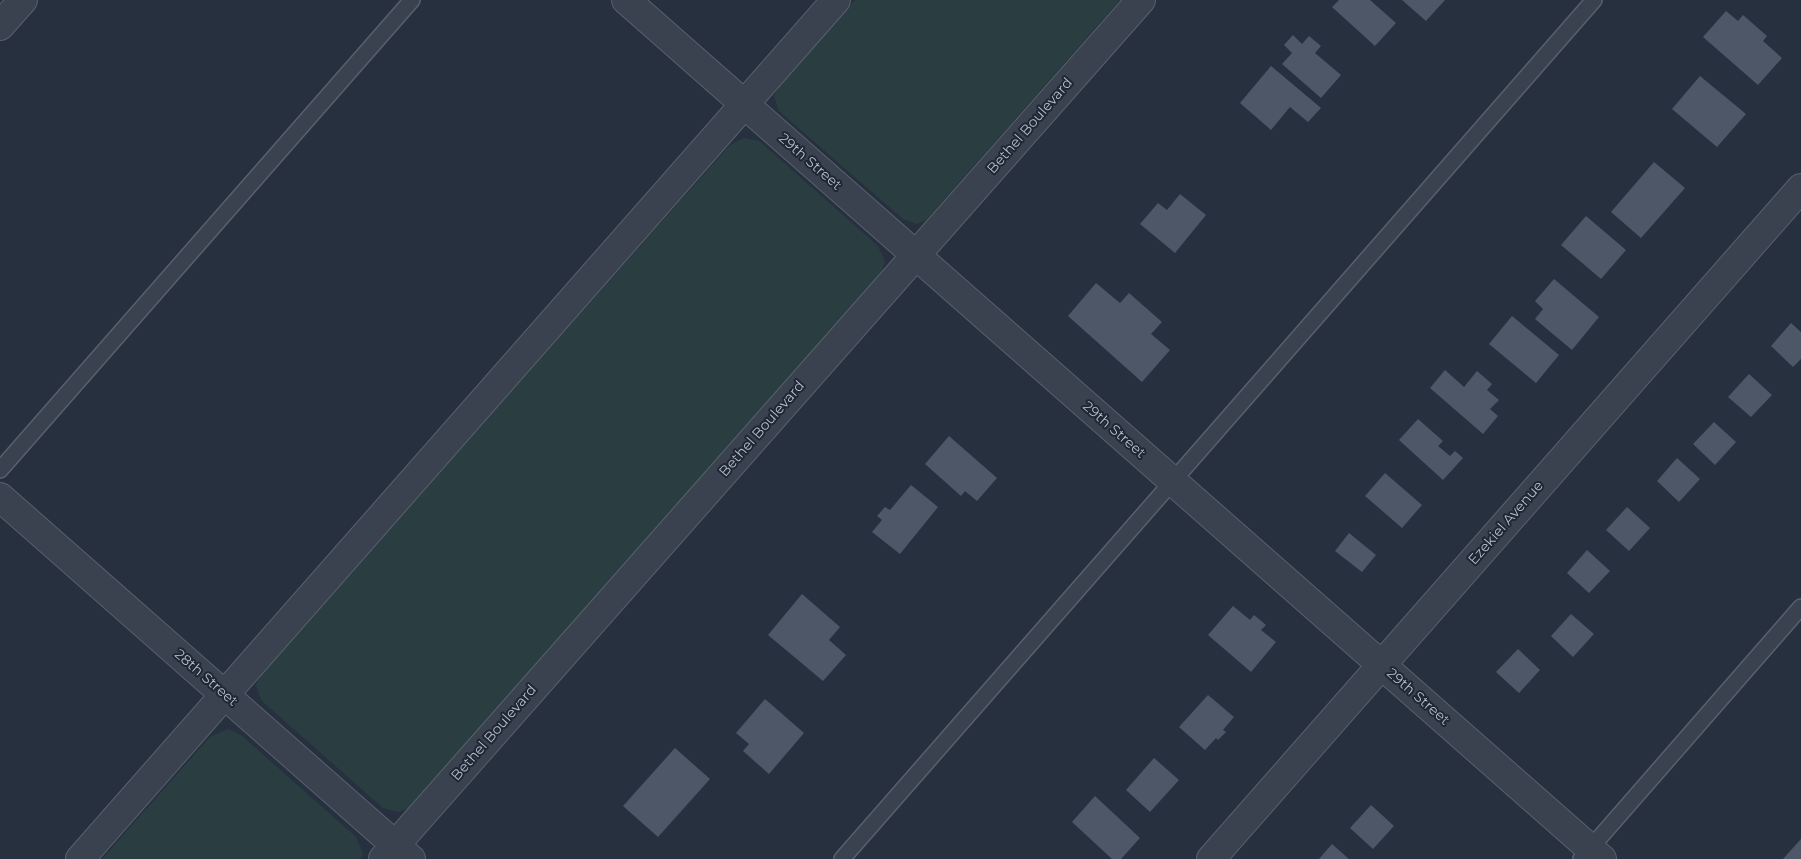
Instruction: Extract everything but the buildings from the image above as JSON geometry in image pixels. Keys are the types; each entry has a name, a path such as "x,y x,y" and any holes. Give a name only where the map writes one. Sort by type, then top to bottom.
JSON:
{"street":[{"path":"0,26 23,0"},
{"name":"29th Street","path":"626,0 1381,665 1591,856"},
{"path":"80,859 836,0"},
{"name":"Bethel Boulevard","path":"397,854 915,256 1140,0"},
{"name":"Ezekiel Avenue","path":"1211,859 1801,188"},
{"name":"28th Street","path":"0,497 225,695 397,854"}],"lane":[{"path":"0,470 412,0"},
{"path":"842,859 1594,0"},
{"path":"1591,856 1801,607"}],"green space":[{"path":"855,0 1120,0 926,220 917,224 903,219 779,111 774,96 782,82"},
{"path":"744,138 759,141 878,246 885,262 878,278 409,808 398,812 383,808 261,700 256,685 263,671 730,145"},
{"path":"229,729 242,736 356,837 363,854 360,859 102,859 210,737"}]}
